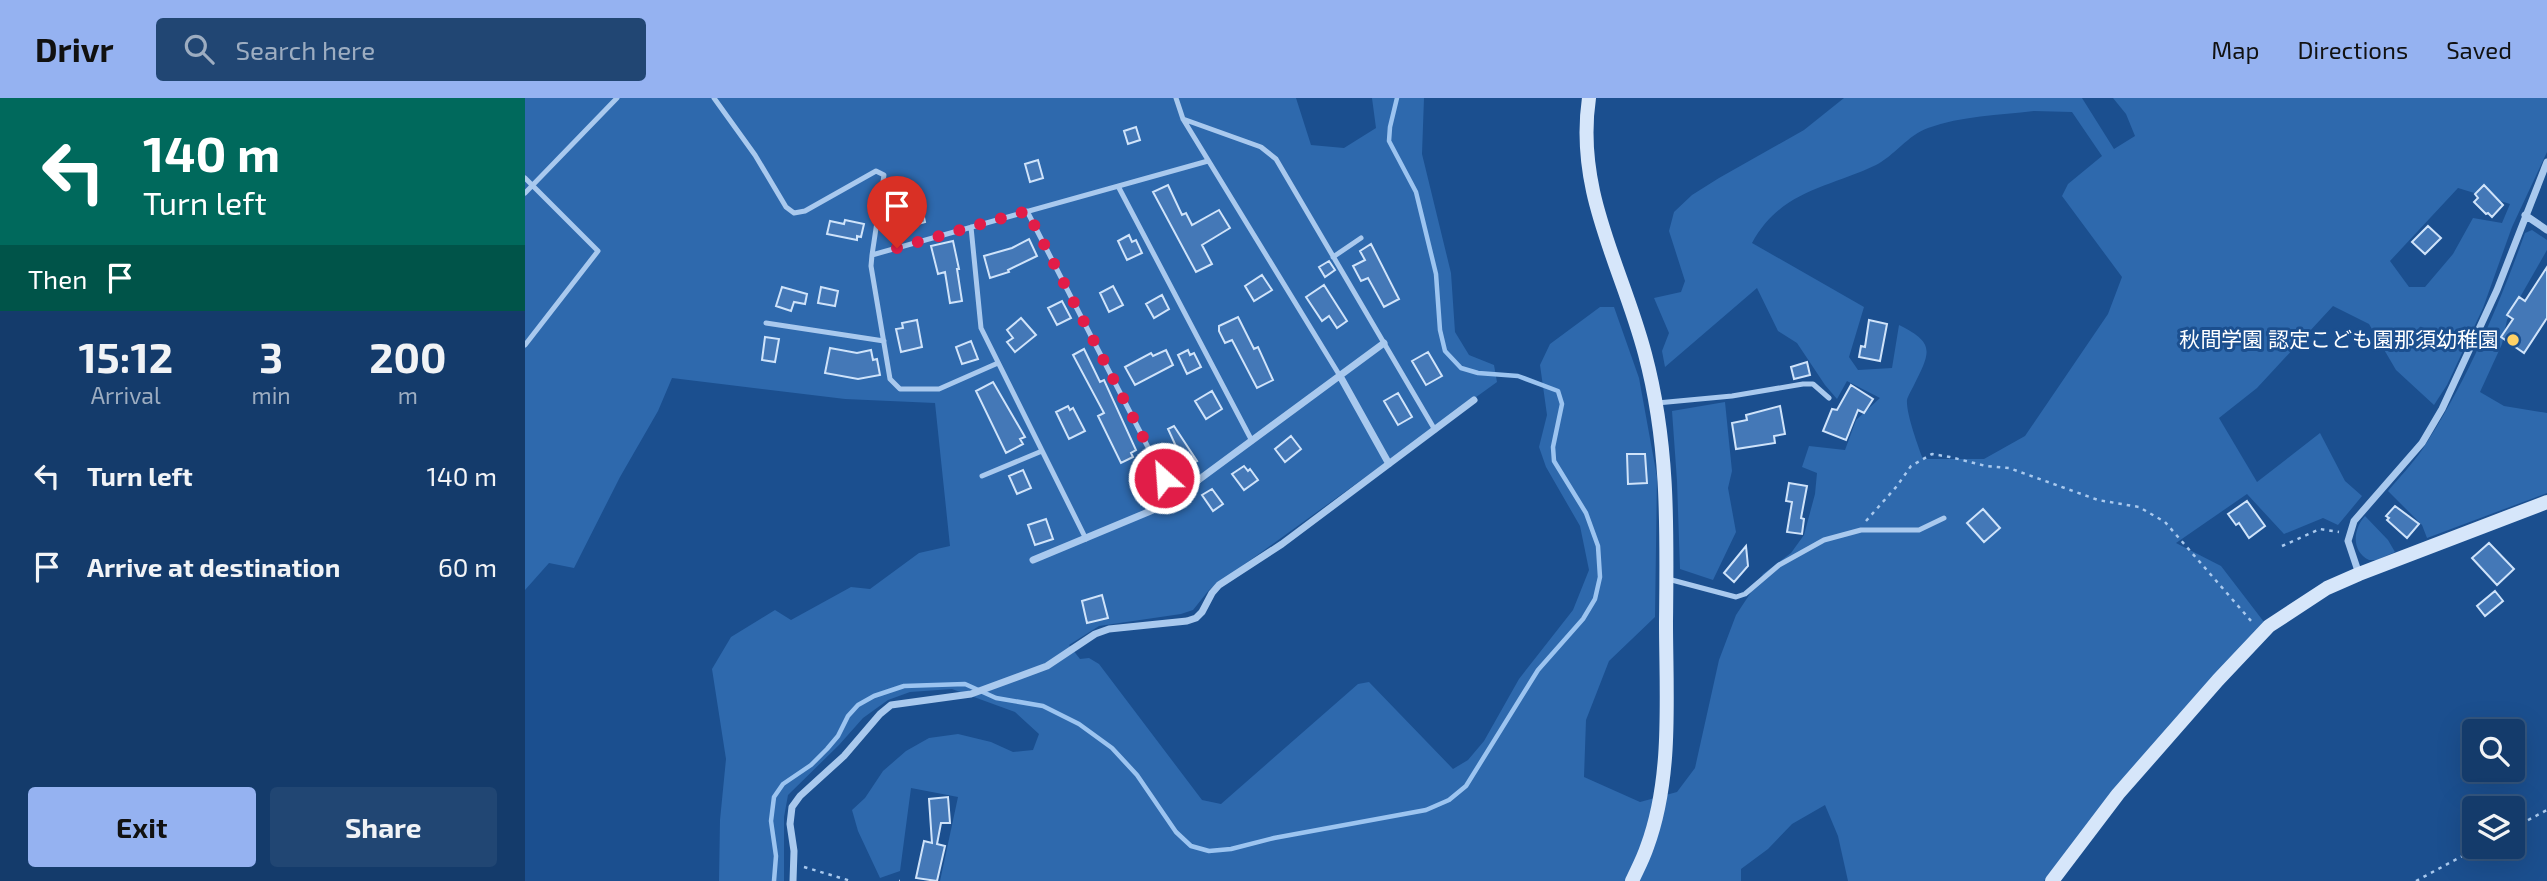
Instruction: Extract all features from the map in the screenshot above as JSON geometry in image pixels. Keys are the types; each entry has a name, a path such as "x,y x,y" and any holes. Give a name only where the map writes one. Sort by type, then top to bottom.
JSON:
{"street":[{"path":"1589,98 1586,157 1594,201 1644,351 1656,403 1666,472 1665,749 1648,846 1632,881"},
{"path":"2359,573 2348,541 2354,521 2422,443 2442,409 2497,290 2546,166"},
{"path":"2525,215 2547,230"},
{"path":"1033,560 1153,510 1174,498 1384,343"},
{"path":"1340,376 1389,464"},
{"path":"793,881 790,824 792,807 800,796 844,757 880,714 891,705 971,694 1047,666 1095,634 1109,629 1196,618 1219,585 1282,544 1474,400"},
{"path":"2052,881 2118,794 2218,680 2270,626 2304,602 2359,573 2547,502"}],"lane":[{"path":"525,193 617,98"},
{"path":"714,98 755,155 786,207 794,213 805,211 876,171 884,175 871,266 890,379 900,389 939,389 998,363"},
{"path":"1176,98 1182,119 1340,376"},
{"path":"1182,119 1261,147 1276,159 1435,430"},
{"path":"872,256 1208,161"},
{"path":"525,178 597,251 525,345"},
{"path":"1118,186 1252,441"},
{"path":"1027,211 1174,498"},
{"path":"971,227 981,328 1086,539"},
{"path":"1333,257 1361,238"},
{"path":"766,323 884,341"},
{"path":"1656,403 1732,396 1803,384 1813,384 1829,398"},
{"path":"982,476 1042,451"},
{"path":"1667,579 1737,597 1745,594 1756,582 1799,552 1824,540 1853,532 1919,530 1944,518"}],"path":[{"path":"1853,532 1881,504 1911,466 1932,454 1986,466 2009,468 2098,500 2139,507 2153,513 2165,522 2263,634"},
{"path":"2281,546 2320,529 2349,536"},
{"path":"2525,822 2547,810"},
{"path":"2416,881 2462,856"},
{"path":"793,863 851,881"}],"shaded area":[{"path":"525,98 1296,98 1311,145 1344,148 1376,128 1372,98 1424,98 1422,154 1451,273 1455,332 1469,355 1494,365 1497,382 1209,590 1193,610 1099,626 1069,645 1080,659 1089,658 1099,664 1202,800 1221,804 1358,684 1369,682 1453,769 1468,760 1484,741 1519,679 1573,610 1589,570 1580,526 1546,467 1539,447 1547,415 1540,365 1550,344 1600,307 1614,307 1639,378 1657,477 1655,617 1609,661 1586,720 1584,777 1640,802 1677,792 1695,768 1719,660 1736,615 1763,574 1791,553 1804,535 1815,494 1817,473 1802,467 1809,446 1845,450 1856,420 1880,398 1847,381 1837,399 1797,343 1778,331 1757,288 1665,367 1662,351 1669,333 1654,298 1681,292 1685,281 1669,231 1674,212 1692,195 1804,130 1844,98 2082,98 2114,149 2135,136 2126,114 2113,98 2547,98 2547,152 2512,227 2483,308 2447,385 2434,405 2396,370 2369,324 2333,306 2257,388 2219,418 2257,482 2320,433 2345,481 2362,496 2338,525 2323,518 2284,534 2247,494 2176,543 2221,566 2264,622 2114,790 2044,881 1848,881 1838,836 1825,805 1792,824 1768,849 1741,869 1741,881 940,881 958,797 911,788 900,871 880,878 858,831 852,810 865,798 883,771 906,751 929,738 958,734 991,742 1013,752 1033,750 1039,734 1015,712 952,689 910,692 888,700 863,718 788,795 784,817 784,881 719,881 720,820 726,759 712,669 731,637 775,610 791,620 851,587 870,589 919,553 950,546 935,403 845,399 672,378 658,411 620,477 574,568 549,563 525,590","holes":["2034,111 2072,112 2102,156 2068,184 2062,196 2122,277 2108,314 2025,436 1984,459 1923,459 1910,421 1907,400 1924,364 1924,343 1911,331 1899,325 1892,368 1858,370 1849,357 1864,307 1752,243 1764,225 1791,201 1876,165 1921,131 1967,118","2458,188 2510,204 2502,223 2473,218 2453,254 2425,287 2409,287 2390,261"]},
{"path":"2532,230 2547,240 2547,250 2507,320 2502,344 2480,392 2504,406 2547,413 2547,493 2427,538 2422,525 2388,491 2422,450 2453,398 2492,317 2525,233"},
{"path":"1725,402 1732,471 1728,488 1736,532 1713,580 1680,569 1672,411"},
{"path":"2365,516 2388,540 2395,552 2377,560 2369,560 2363,556 2357,546 2356,533"}],"building":[{"path":"1136,127 1140,140 1128,144 1124,131"},
{"path":"1038,160 1043,178 1030,182 1025,164"},
{"path":"1168,185 1182,215 1186,213 1192,225 1219,210 1230,228 1202,245 1212,264 1196,272 1153,192"},
{"path":"2484,185 2503,205 2492,217 2474,202 2478,198 2475,194"},
{"path":"921,203 925,222 911,226 910,220 903,221 900,209"},
{"path":"845,220 864,224 861,237 857,236 857,240 827,234 830,221 844,224"},
{"path":"2428,226 2441,238 2425,254 2412,242"},
{"path":"1129,235 1132,242 1136,240 1142,253 1127,260 1118,241"},
{"path":"1029,239 1037,256 1008,270 1009,272 990,278 984,256 1012,248"},
{"path":"953,241 962,301 950,303 945,272 938,274 931,246"},
{"path":"1371,244 1399,299 1384,307 1368,278 1361,281 1353,266 1365,260 1360,251"},
{"path":"1329,261 1335,270 1325,277 1319,267"},
{"path":"2547,267 2547,318 2524,353 2501,337 2513,319 2507,315 2519,297 2525,301"},
{"path":"1262,275 1272,290 1254,301 1245,286"},
{"path":"1324,285 1347,321 1337,328 1329,316 1322,321 1306,297"},
{"path":"1113,286 1123,305 1109,312 1100,293"},
{"path":"782,287 807,294 805,304 794,302 791,311 776,306"},
{"path":"821,287 838,291 835,306 818,303"},
{"path":"1162,295 1169,309 1154,318 1146,304"},
{"path":"1062,301 1071,318 1057,325 1048,308"},
{"path":"1238,317 1254,349 1258,347 1273,380 1257,388 1232,340 1225,343 1219,331 1219,326"},
{"path":"1021,318 1036,335 1015,352 1007,342 1013,338 1007,330"},
{"path":"917,320 922,347 901,352 896,329 903,328 902,323"},
{"path":"1869,320 1887,324 1880,361 1859,357 1861,346 1865,347"},
{"path":"765,337 779,339 775,362 762,360"},
{"path":"971,341 978,359 962,364 956,347"},
{"path":"830,348 857,353 871,350 873,360 877,359 880,375 858,379 825,373"},
{"path":"1084,349 1100,382 1104,380 1136,450 1131,453 1133,457 1121,463 1098,416 1104,413 1073,355"},
{"path":"1166,350 1173,365 1135,385 1125,367 1151,353 1153,356"},
{"path":"1188,350 1190,355 1194,353 1201,367 1187,374 1178,355"},
{"path":"1428,352 1442,376 1426,385 1412,361"},
{"path":"1807,362 1810,375 1794,379 1791,367"},
{"path":"993,382 1025,437 1020,439 1023,444 1006,453 976,391"},
{"path":"1851,385 1873,399 1864,413 1858,410 1846,440 1823,431 1832,409 1837,410"},
{"path":"1212,391 1222,409 1206,419 1195,401"},
{"path":"1398,393 1412,417 1398,425 1384,401"},
{"path":"1068,406 1070,410 1073,408 1085,431 1069,439 1056,412"},
{"path":"1780,406 1785,434 1774,436 1775,443 1736,449 1732,423 1747,420 1746,415"},
{"path":"1174,426 1197,461 1185,466 1168,429"},
{"path":"1291,436 1301,449 1285,462 1275,449"},
{"path":"1627,454 1645,454 1647,483 1628,484"},
{"path":"1244,466 1248,471 1250,469 1258,480 1244,490 1232,474"},
{"path":"1023,470 1031,488 1017,494 1009,476"},
{"path":"1149,474 1157,495 1144,500 1136,479"},
{"path":"1789,483 1807,486 1801,518 1804,519 1802,534 1787,532 1792,502 1786,501"},
{"path":"1212,489 1223,504 1213,511 1202,495"},
{"path":"2247,501 2265,526 2249,538 2239,523 2236,525 2228,514"},
{"path":"2395,506 2419,524 2407,538 2387,520 2389,518 2386,516"},
{"path":"1983,509 2000,528 1984,542 1967,523"},
{"path":"1046,519 1053,539 1035,545 1028,525"},
{"path":"2489,543 2514,569 2497,585 2472,558"},
{"path":"1746,546 1748,566 1734,582 1724,573"},
{"path":"2495,591 2503,601 2485,616 2477,606"},
{"path":"1102,595 1108,618 1087,623 1082,601"},
{"path":"948,797 950,823 941,823 937,844 945,846 937,881 916,878 924,841 932,843 929,799"}],"waterway":[{"path":"774,881 776,856 771,821 774,797 783,784 811,765 827,749 858,705 874,696 904,686 965,684 996,698 1043,706 1079,724 1112,748 1137,775 1176,832 1191,846 1209,851 1231,849 1274,838 1426,810 1449,800 1466,786 1538,670 1583,619 1595,599 1600,577 1598,546 1586,513 1554,461 1553,447 1562,404 1558,391 1518,376 1478,373 1461,368 1445,351 1440,330 1436,274 1416,192 1389,141 1397,98"}],"place":[{"name":"秋間学園 認定こども園那須幼稚園","path":"2513,340"}],"route":[{"path":"897,248 1027,211 1164,478"}]}
